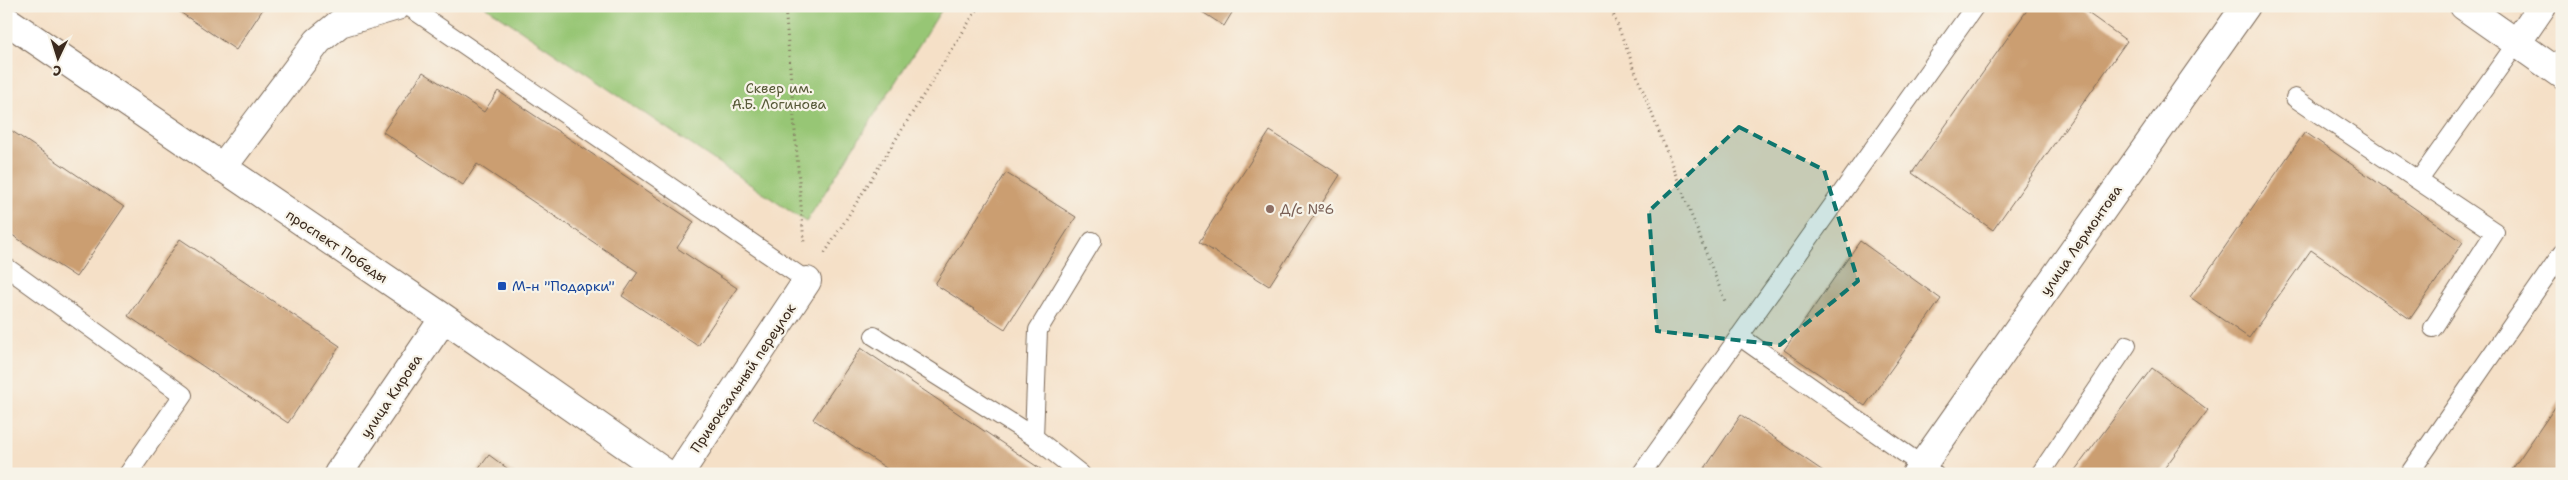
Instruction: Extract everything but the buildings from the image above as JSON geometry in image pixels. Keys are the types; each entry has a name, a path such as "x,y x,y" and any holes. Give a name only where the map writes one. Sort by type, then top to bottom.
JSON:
{"street":[{"path":"222,168 318,42 340,23 398,6"},
{"name":"улица Лермонтова","path":"1924,471 2246,6"},
{"path":"2464,6 2562,75"},
{"path":"2516,44 2542,6"},
{"name":"проспект Победы","path":"6,20 444,318 666,474"},
{"name":"Привокзальный переулок","path":"678,474 807,281"},
{"name":"улица Кирова","path":"338,474 444,318"}],"lane":[{"path":"408,6 807,281"},
{"path":"1641,474 1975,6"},
{"path":"2419,180 2516,44"},
{"path":"2295,98 2495,232 2433,328"},
{"path":"1034,437 1038,330 1092,241"},
{"path":"2409,474 2562,253"},
{"path":"6,267 183,395 128,474"},
{"path":"874,336 1034,437 1081,474"},
{"path":"1739,336 1924,471"},
{"path":"2040,474 2127,344"}],"path":[{"path":"786,6 807,281"},
{"path":"807,281 980,6"},
{"path":"1610,6 1739,336"}],"highlighted area":[{"path":"1739,127 1824,170 1858,281 1780,345 1657,331 1649,211"}],"green space":[{"name":"Сквер им. А.Б. Логинова","path":"485,6 944,6 806,222"}],"place":[{"name":"Д/с №6","path":"1270,209"},
{"name":"М-н \"Подарки\"","path":"502,286"}]}
